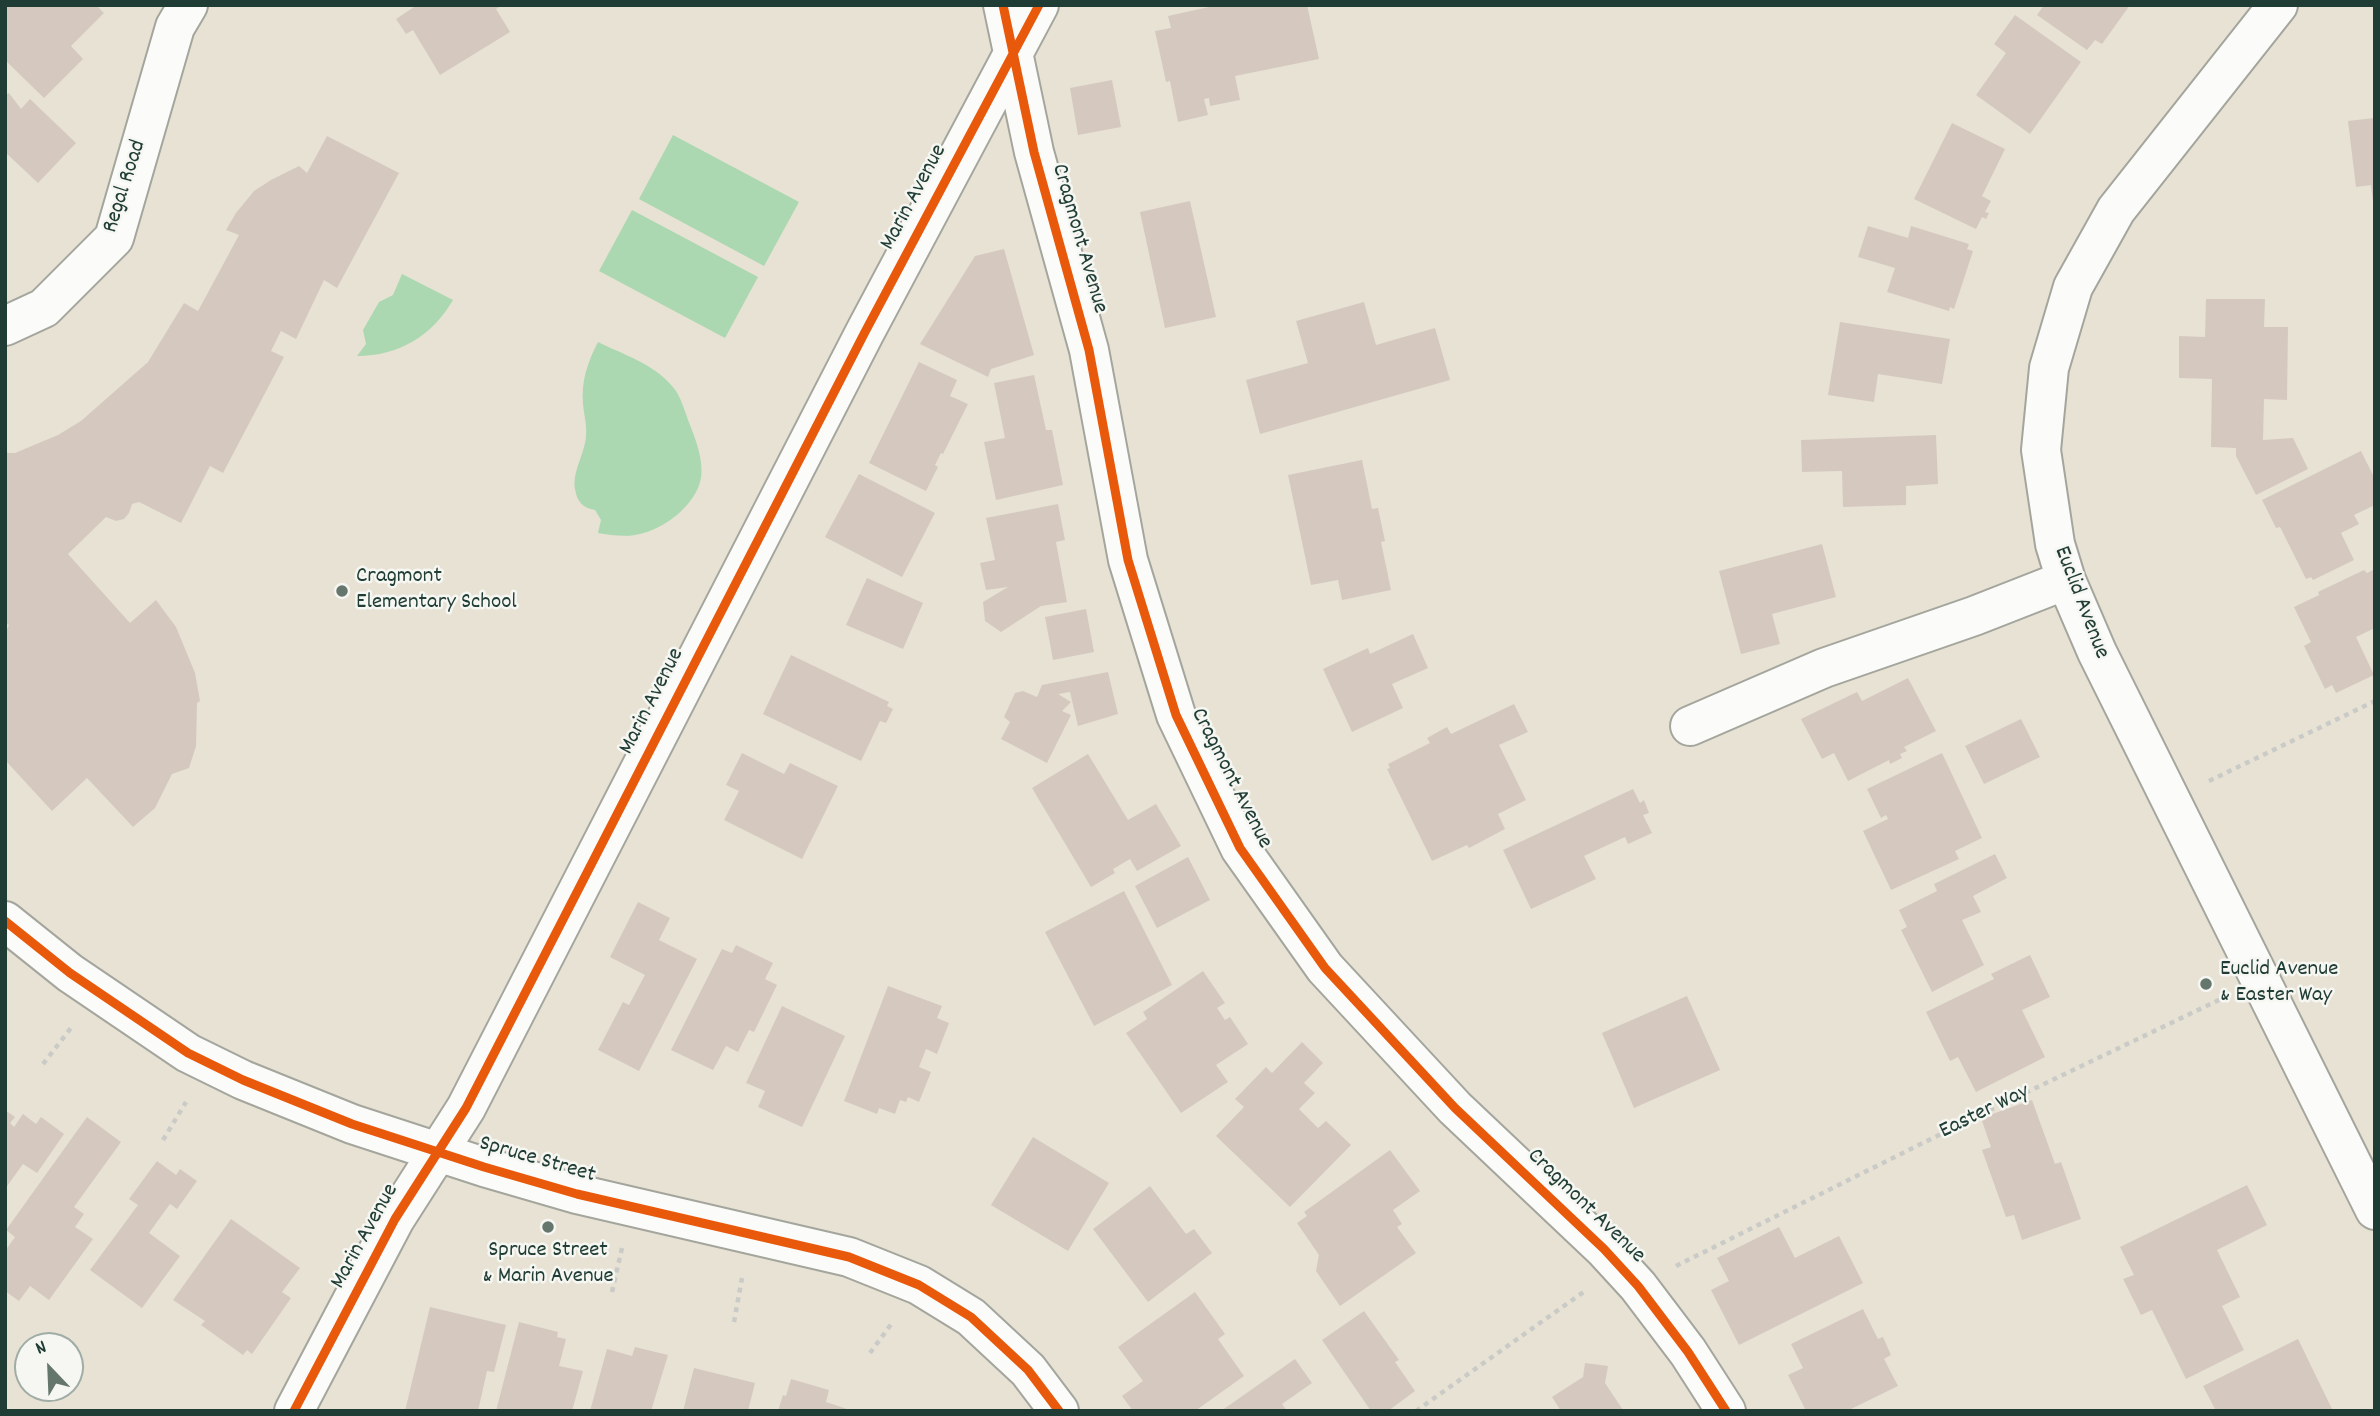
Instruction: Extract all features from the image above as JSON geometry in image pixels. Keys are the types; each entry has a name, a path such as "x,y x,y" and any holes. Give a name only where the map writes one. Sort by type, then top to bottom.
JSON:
{"street":[{"name":"Regal Road","path":"5,326 44,308 114,238 174,27 188,5"},
{"name":"Cragmont Avenue","path":"1003,5 1034,152 1089,350 1128,560 1176,715 1240,848 1325,968 1455,1108 1638,1286 1688,1352 1726,1411"},
{"name":"Marin Avenue","path":"294,1411 396,1219 472,1096 865,332 1039,5"},
{"name":"Euclid Avenue","path":"2278,5 2116,210 2073,287 2049,368 2041,450 2055,544 2066,580 2097,652 2375,1210"},
{"path":"1690,726 1824,668 1974,616 2066,580"},
{"name":"Spruce Street","path":"5,921 89,987 188,1053 243,1080 352,1124 591,1197 849,1257 919,1285 971,1318 1028,1370 1059,1411"}],"path":[{"path":"2232,770 2375,701"},
{"path":"1416,1411 1580,1295 1618,1264"}],"green space":[{"path":"673,135 799,202 764,266 639,199"},
{"path":"632,210 758,277 725,338 599,271"},
{"path":"402,274 453,300 435,324 413,342 387,352 357,356 366,344 363,330 379,302 393,295"},
{"path":"598,342 627,355 665,378 678,394 700,456 701,481 687,504 672,519 635,535 598,533 601,520 595,510 581,504 575,489 575,476 586,436 584,379"}],"building":[{"path":"5,5 96,5 104,13 71,46 83,59 44,98 5,60"},
{"path":"417,5 502,5 496,9 510,32 440,75 413,30 406,34 396,19"},
{"path":"1218,5 1307,5 1319,59 1235,76 1240,100 1210,106 1209,98 1204,99 1208,115 1178,122 1170,81 1166,82 1155,31 1171,28 1168,16"},
{"path":"2044,5 2130,5 2102,44 2095,40 2087,50 2037,15"},
{"path":"2015,15 2081,62 2030,134 1976,95 2006,53 1994,44"},
{"path":"1112,80 1121,127 1078,135 1070,88"},
{"path":"9,93 21,109 30,99 76,143 38,183 5,152 5,95"},
{"path":"2374,118 2373,202 2371,185 2356,187 2348,121"},
{"path":"1952,123 2005,149 1982,196 1991,201 1985,212 1989,213 1986,219 1982,217 1976,229 1914,199"},
{"path":"327,136 399,173 337,288 324,280 296,339 281,331 271,351 284,357 223,473 210,466 181,523 139,502 132,504 124,519 116,521 106,517 68,554 130,623 156,600 176,627 195,673 200,701 197,703 196,746 189,768 172,774 155,808 133,827 87,778 52,811 5,760 5,633 9,625 5,623 5,451 15,453 58,435 81,421 148,362 184,303 198,311 239,235 226,230 236,213 254,191 271,180 299,166 307,173"},
{"path":"1190,201 1216,317 1165,328 1140,212"},
{"path":"1868,226 1908,238 1911,226 1969,244 1967,249 1973,251 1954,309 1950,307 1949,311 1887,292 1895,268 1858,257"},
{"path":"1004,249 1034,355 991,369 988,377 920,344 975,256"},
{"path":"2206,299 2265,299 2264,327 2288,327 2287,400 2264,399 2263,440 2293,438 2308,469 2256,495 2236,456 2236,448 2211,447 2212,379 2179,378 2179,336 2205,337"},
{"path":"1364,302 1376,345 1435,328 1450,380 1260,434 1246,380 1308,363 1296,321"},
{"path":"1840,322 1950,339 1942,384 1878,374 1874,402 1828,395"},
{"path":"919,362 957,380 950,396 968,404 935,465 938,467 926,491 869,463"},
{"path":"1034,375 1046,430 1052,430 1063,485 996,500 984,442 1005,438 994,383"},
{"path":"1936,435 1938,484 1906,486 1906,505 1843,507 1842,471 1802,472 1801,440"},
{"path":"2361,451 2375,479 2375,505 2354,515 2359,524 2341,533 2354,560 2313,580 2311,577 2306,579 2280,527 2276,528 2262,500"},
{"path":"1362,460 1372,509 1378,508 1385,541 1381,542 1391,590 1342,600 1338,580 1311,585 1288,475"},
{"path":"859,474 935,513 902,577 825,537"},
{"path":"1058,504 1065,540 1056,542 1067,602 1041,606 1001,632 985,621 983,602 1008,587 986,590 980,563 995,560 986,518"},
{"path":"1822,544 1836,597 1772,614 1780,644 1741,654 1719,571"},
{"path":"2375,569 2375,628 2356,637 2374,675 2336,693 2332,685 2325,689 2304,646 2311,642 2294,607 2364,570 2367,573"},
{"path":"867,578 923,603 903,649 846,625"},
{"path":"1086,609 1094,652 1053,660 1045,617"},
{"path":"1413,634 1428,668 1392,684 1403,708 1352,732 1323,669 1368,648 1370,654"},
{"path":"791,655 889,702 887,706 893,709 886,723 880,721 861,761 763,714"},
{"path":"1108,672 1118,714 1078,726 1070,692 1058,694 1071,702 1062,711 1071,715 1047,763 1001,739 1010,722 1004,717 1015,693 1023,691 1037,697 1042,685"},
{"path":"1908,678 1936,731 1904,747 1907,751 1900,754 1902,758 1890,764 1889,760 1848,781 1834,753 1822,759 1801,719 1857,692 1862,701"},
{"path":"1514,704 1528,732 1499,745 1526,800 1498,814 1505,829 1469,848 1467,845 1432,861 1387,769 1390,768 1388,764 1430,743 1427,738 1447,727 1451,734"},
{"path":"2021,719 2040,757 1984,784 1965,746"},
{"path":"742,753 784,774 790,763 838,786 802,859 724,820 739,791 726,785"},
{"path":"1942,753 1982,838 1955,851 1959,859 1891,890 1863,831 1888,819 1886,815 1881,818 1867,789"},
{"path":"1088,754 1128,820 1156,804 1181,846 1137,871 1130,859 1113,869 1115,873 1091,887 1032,788"},
{"path":"1633,789 1640,803 1644,800 1649,813 1643,815 1652,833 1628,844 1625,837 1584,856 1596,879 1531,909 1503,850"},
{"path":"1995,854 2007,878 1973,896 1981,912 1962,920 1984,965 1932,992 1901,930 1907,927 1899,910 1937,891 1934,884"},
{"path":"1188,857 1210,900 1157,928 1135,886"},
{"path":"1124,891 1172,985 1094,1026 1045,932"},
{"path":"638,902 670,918 659,940 697,959 639,1071 598,1050 623,1002 629,1005 645,975 610,957"},
{"path":"736,945 773,963 765,979 777,985 754,1032 749,1030 738,1052 726,1046 713,1070 671,1050 722,949 732,953"},
{"path":"2030,955 2050,997 2022,1010 2045,1057 1976,1092 1958,1057 1950,1061 1926,1012 1994,979 1991,974"},
{"path":"1203,971 1225,1003 1217,1008 1225,1020 1230,1017 1248,1044 1216,1065 1228,1082 1181,1113 1126,1033 1147,1019 1143,1012"},
{"path":"888,986 942,1006 937,1018 949,1023 937,1054 926,1049 919,1067 931,1072 919,1102 908,1097 906,1102 900,1100 895,1114 879,1108 877,1114 844,1101"},
{"path":"1687,996 1720,1070 1634,1108 1602,1033"},
{"path":"782,1006 845,1036 802,1127 758,1107 765,1091 746,1083"},
{"path":"1302,1042 1323,1063 1304,1083 1315,1093 1299,1109 1318,1128 1326,1121 1351,1145 1290,1207 1216,1136 1244,1107 1235,1099 1266,1067 1272,1073"},
{"path":"2032,1100 2055,1164 2061,1162 2081,1219 2022,1240 2014,1215 2006,1217 1982,1150 1991,1147 1981,1118"},
{"path":"5,1110 15,1117 10,1123 14,1127 23,1114 36,1124 41,1117 64,1134 37,1173 23,1164 5,1189"},
{"path":"87,1117 121,1142 74,1207 84,1214 75,1227 93,1239 49,1300 30,1286 19,1301 5,1291 5,1251 15,1237 6,1230"},
{"path":"1033,1137 1109,1183 1068,1251 991,1205"},
{"path":"1390,1150 1420,1191 1393,1210 1402,1224 1397,1227 1416,1253 1340,1306 1316,1271 1319,1255 1297,1223 1307,1216 1304,1212"},
{"path":"157,1161 176,1175 180,1169 197,1181 177,1209 170,1204 149,1233 180,1256 142,1308 90,1270 138,1205 129,1199"},
{"path":"2247,1185 2267,1225 2217,1250 2240,1297 2222,1306 2244,1350 2186,1379 2152,1310 2141,1315 2123,1279 2134,1275 2120,1247"},
{"path":"1150,1186 1186,1234 1194,1229 1212,1253 1148,1302 1093,1229"},
{"path":"231,1219 300,1268 282,1292 291,1298 252,1354 247,1350 243,1355 201,1325 205,1321 173,1300"},
{"path":"1779,1227 1795,1258 1839,1236 1863,1283 1739,1345 1711,1290 1729,1281 1717,1258"},
{"path":"1195,1292 1225,1334 1218,1339 1244,1376 1195,1411 1133,1411 1122,1396 1143,1381 1118,1347"},
{"path":"430,1307 506,1325 494,1372 487,1371 478,1411 405,1411"},
{"path":"1863,1309 1878,1339 1883,1337 1891,1355 1884,1359 1898,1386 1847,1411 1806,1411 1788,1375 1803,1368 1791,1344"},
{"path":"1364,1311 1399,1360 1395,1362 1415,1391 1388,1411 1371,1411 1322,1340"},
{"path":"519,1322 558,1332 557,1337 566,1339 559,1366 583,1371 572,1411 496,1411"},
{"path":"2298,1339 2333,1411 2216,1411 2203,1386"},
{"path":"635,1347 668,1355 651,1411 590,1411 607,1349 632,1356"},
{"path":"1295,1359 1312,1383 1282,1404 1287,1411 1221,1411"},
{"path":"1585,1363 1608,1366 1605,1383 1623,1410 1561,1411 1552,1397 1583,1377"},
{"path":"694,1368 755,1383 748,1411 683,1411"},
{"path":"791,1379 829,1390 826,1402 853,1411 778,1411"}],"cycle path":[{"path":"1003,5 1034,152 1089,350 1128,560 1176,715 1240,848 1325,968 1455,1108 1604,1249 1638,1286 1688,1352 1726,1411"},
{"path":"294,1411 395,1219 466,1108 865,332 1039,5"},
{"path":"5,921 70,973 188,1053 243,1080 352,1124 577,1194 849,1257 919,1285 971,1317 1028,1370 1059,1411"}],"place":[{"name":"Cragmont Elementary School","path":"342,591"},
{"name":"Euclid Avenue & Easter Way","path":"2206,984"},
{"name":"Spruce Street & Marin Avenue","path":"548,1227"}]}
